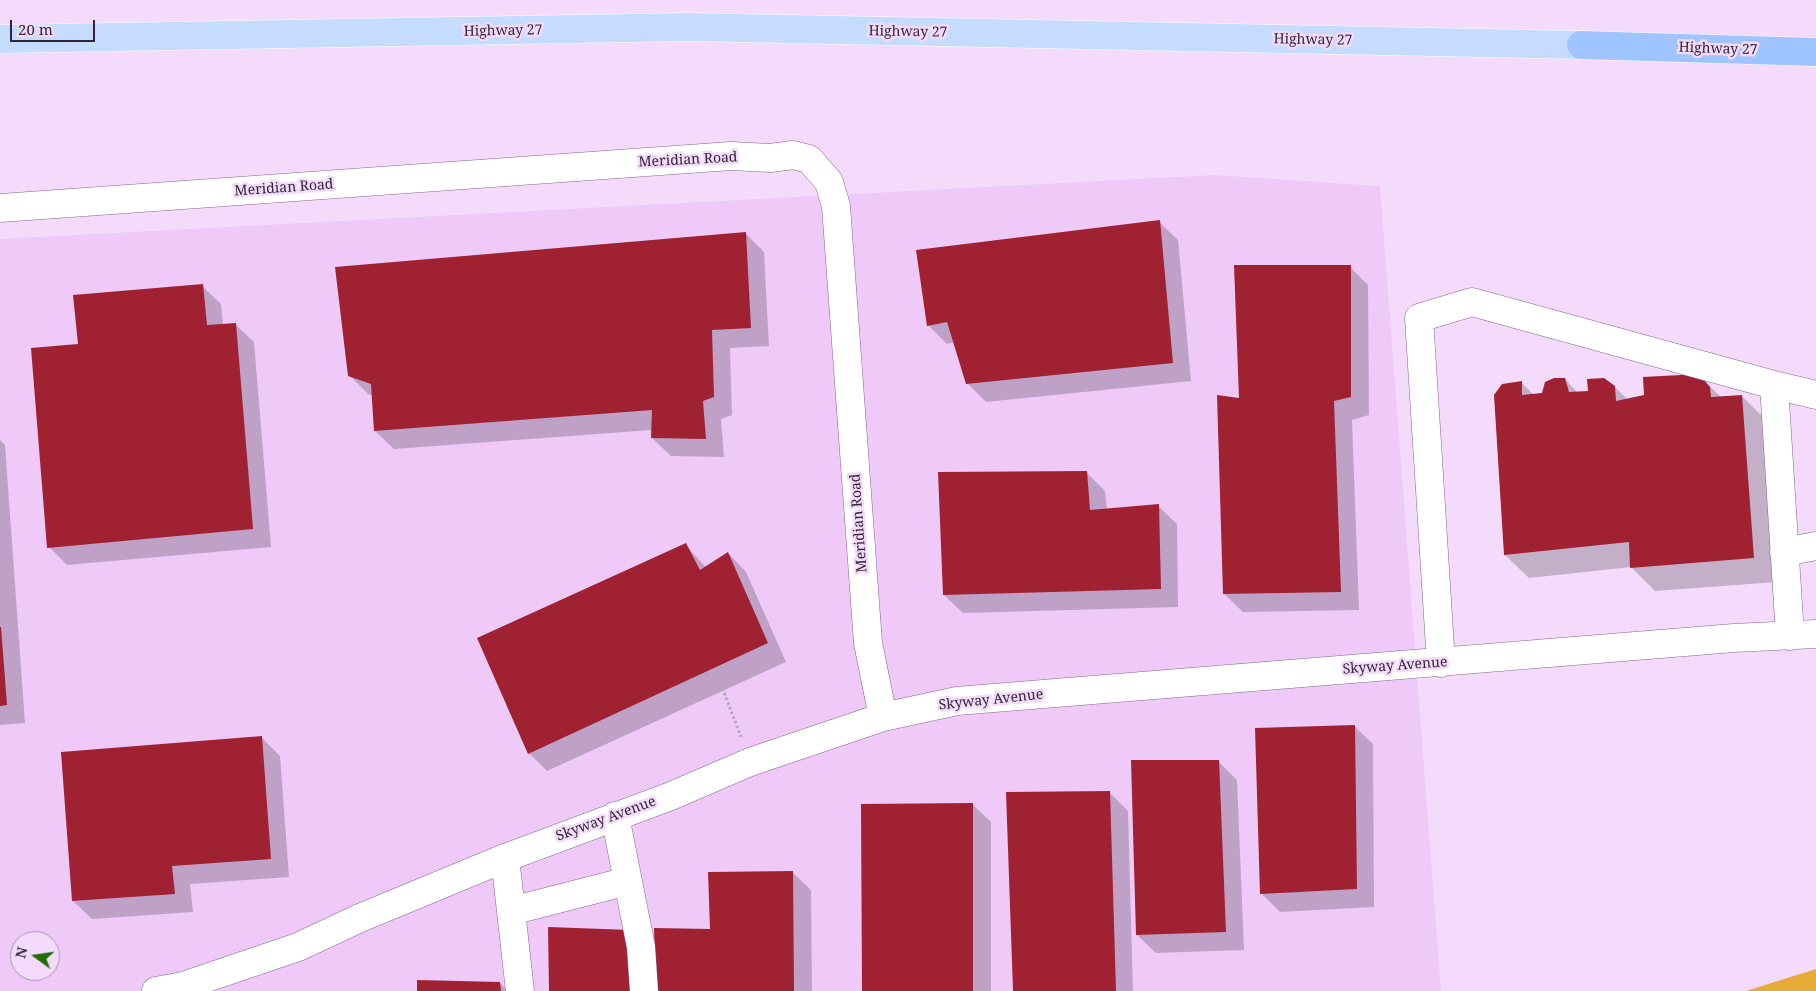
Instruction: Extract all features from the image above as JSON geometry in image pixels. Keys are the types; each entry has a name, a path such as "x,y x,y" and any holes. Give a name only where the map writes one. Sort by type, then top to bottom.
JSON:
{"highway":[{"name":"Highway 27","path":"1581,45 1816,52"}],"main road":[{"name":"Highway 27","path":"0,39 688,27 1581,45"}],"street":[{"name":"Meridian Road","path":"0,208 731,156 770,158 793,155 809,159 829,182 836,206 868,643 883,716"},
{"path":"1441,663 1419,318 1472,302 1816,395"},
{"path":"1774,385 1784,552 1803,635"},
{"path":"1784,552 1816,546"},
{"name":"Skyway Avenue","path":"156,991 183,986 298,947 360,918 505,858 671,796 750,762 883,716 957,701 1724,639 1803,635"},
{"path":"615,816 642,947 644,991"},
{"path":"505,858 520,991"},
{"path":"511,911 628,881"}],"path":[{"path":"719,679 750,762"}],"shaded area":[{"path":"1214,175 1380,186 1441,991 0,991 0,239"},
{"path":"1816,969 1816,991 1746,991"}],"building":[{"path":"1160,220 1173,363 966,384 947,322 927,326 916,250"},
{"path":"746,232 751,328 712,330 714,397 703,401 706,439 651,438 652,410 374,431 371,384 348,376 335,267"},
{"path":"1234,265 1351,265 1351,397 1334,401 1341,592 1223,594 1217,395 1239,398"},
{"path":"203,284 207,325 236,323 253,529 47,548 31,348 78,344 73,295"},
{"path":"1699,374 1710,387 1711,397 1742,395 1754,558 1630,568 1629,542 1504,555 1494,395 1502,384 1522,381 1522,395 1542,393 1545,382 1554,378 1565,378 1569,392 1588,391 1587,379 1604,378 1615,386 1616,401 1644,395 1643,377"},
{"path":"1087,471 1090,510 1159,504 1161,589 943,595 938,472"},
{"path":"686,543 700,570 728,552 768,643 528,754 477,638"},
{"path":"0,627 7,705 0,706"},
{"path":"1355,725 1357,889 1260,894 1255,728"},
{"path":"262,736 271,859 172,866 175,894 72,901 61,752"},
{"path":"1131,760 1219,760 1226,932 1136,935"},
{"path":"1110,791 1116,991 1013,991 1006,792"},
{"path":"973,803 973,991 862,991 861,804"},
{"path":"793,871 794,991 656,991 654,928 710,929 708,872"},
{"path":"548,927 631,930 632,991 549,991"},
{"path":"417,980 500,982 501,991 417,991"}]}
